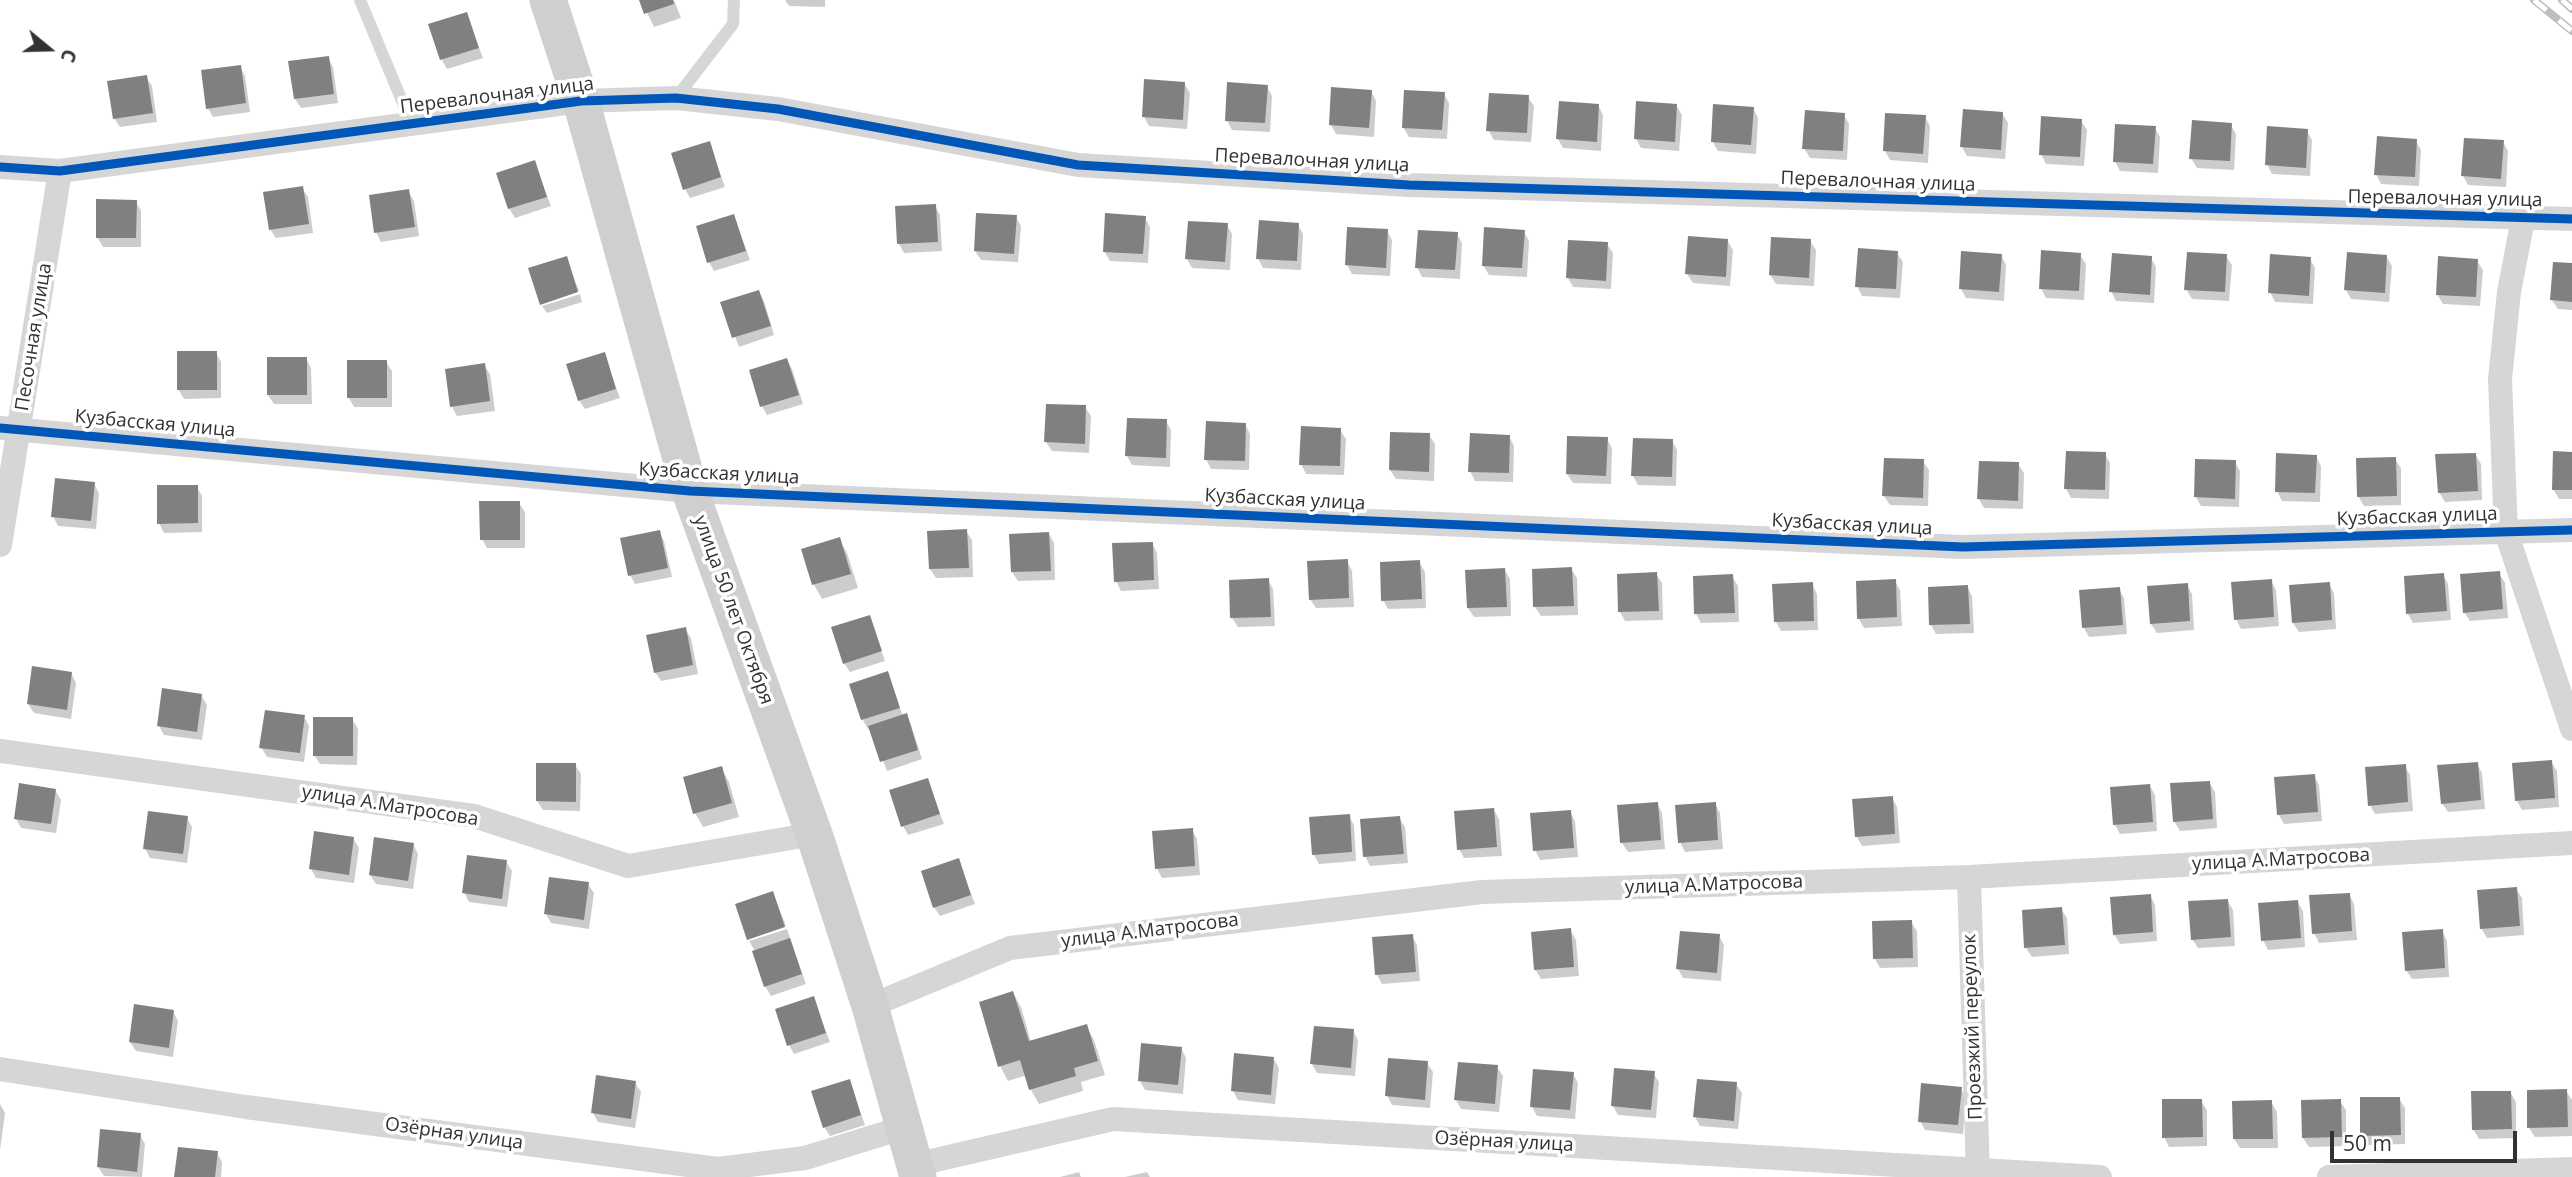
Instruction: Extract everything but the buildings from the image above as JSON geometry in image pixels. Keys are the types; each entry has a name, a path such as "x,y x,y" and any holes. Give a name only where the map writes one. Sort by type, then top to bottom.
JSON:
{"main road":[{"name":"улица 50 лет Октября","path":"548,0 581,101 690,491 814,834 870,1006 916,1171"}],"street":[{"name":"Перевалочная улица","path":"0,167 60,171 581,101 676,98 778,109 1078,165 1409,185 2572,219"},
{"name":"Песочная улица","path":"0,544 10,429 60,171"},
{"path":"2523,219 2509,292 2500,379 2505,532 2572,729"},
{"name":"Кузбасская улица","path":"10,429 690,491 1963,547 2572,530"},
{"name":"улица А.Матросова","path":"0,751 474,816 628,866 814,834"},
{"name":"улица А.Матросова","path":"870,1006 1010,948 1482,892 1969,877 2572,843"},
{"name":"Проезжий переулок","path":"1969,877 1978,1173"},
{"name":"Озёрная улица","path":"0,1069 246,1107 718,1169 805,1158 905,1127"},
{"name":"Озёрная улица","path":"916,1171 1113,1119 1978,1173 2100,1177"},
{"path":"2329,1177 2572,1169"}],"lane":[{"path":"360,0 411,125"},
{"path":"676,98 733,23 734,0"}],"railway":[{"path":"2534,0 2572,31"},
{"path":"2562,0 2572,9"}],"cycle path":[{"path":"0,167 60,171 581,101 676,98 778,109 1078,165 1409,185 2572,219"},
{"path":"0,428 690,491 1963,547 2572,530"}]}
